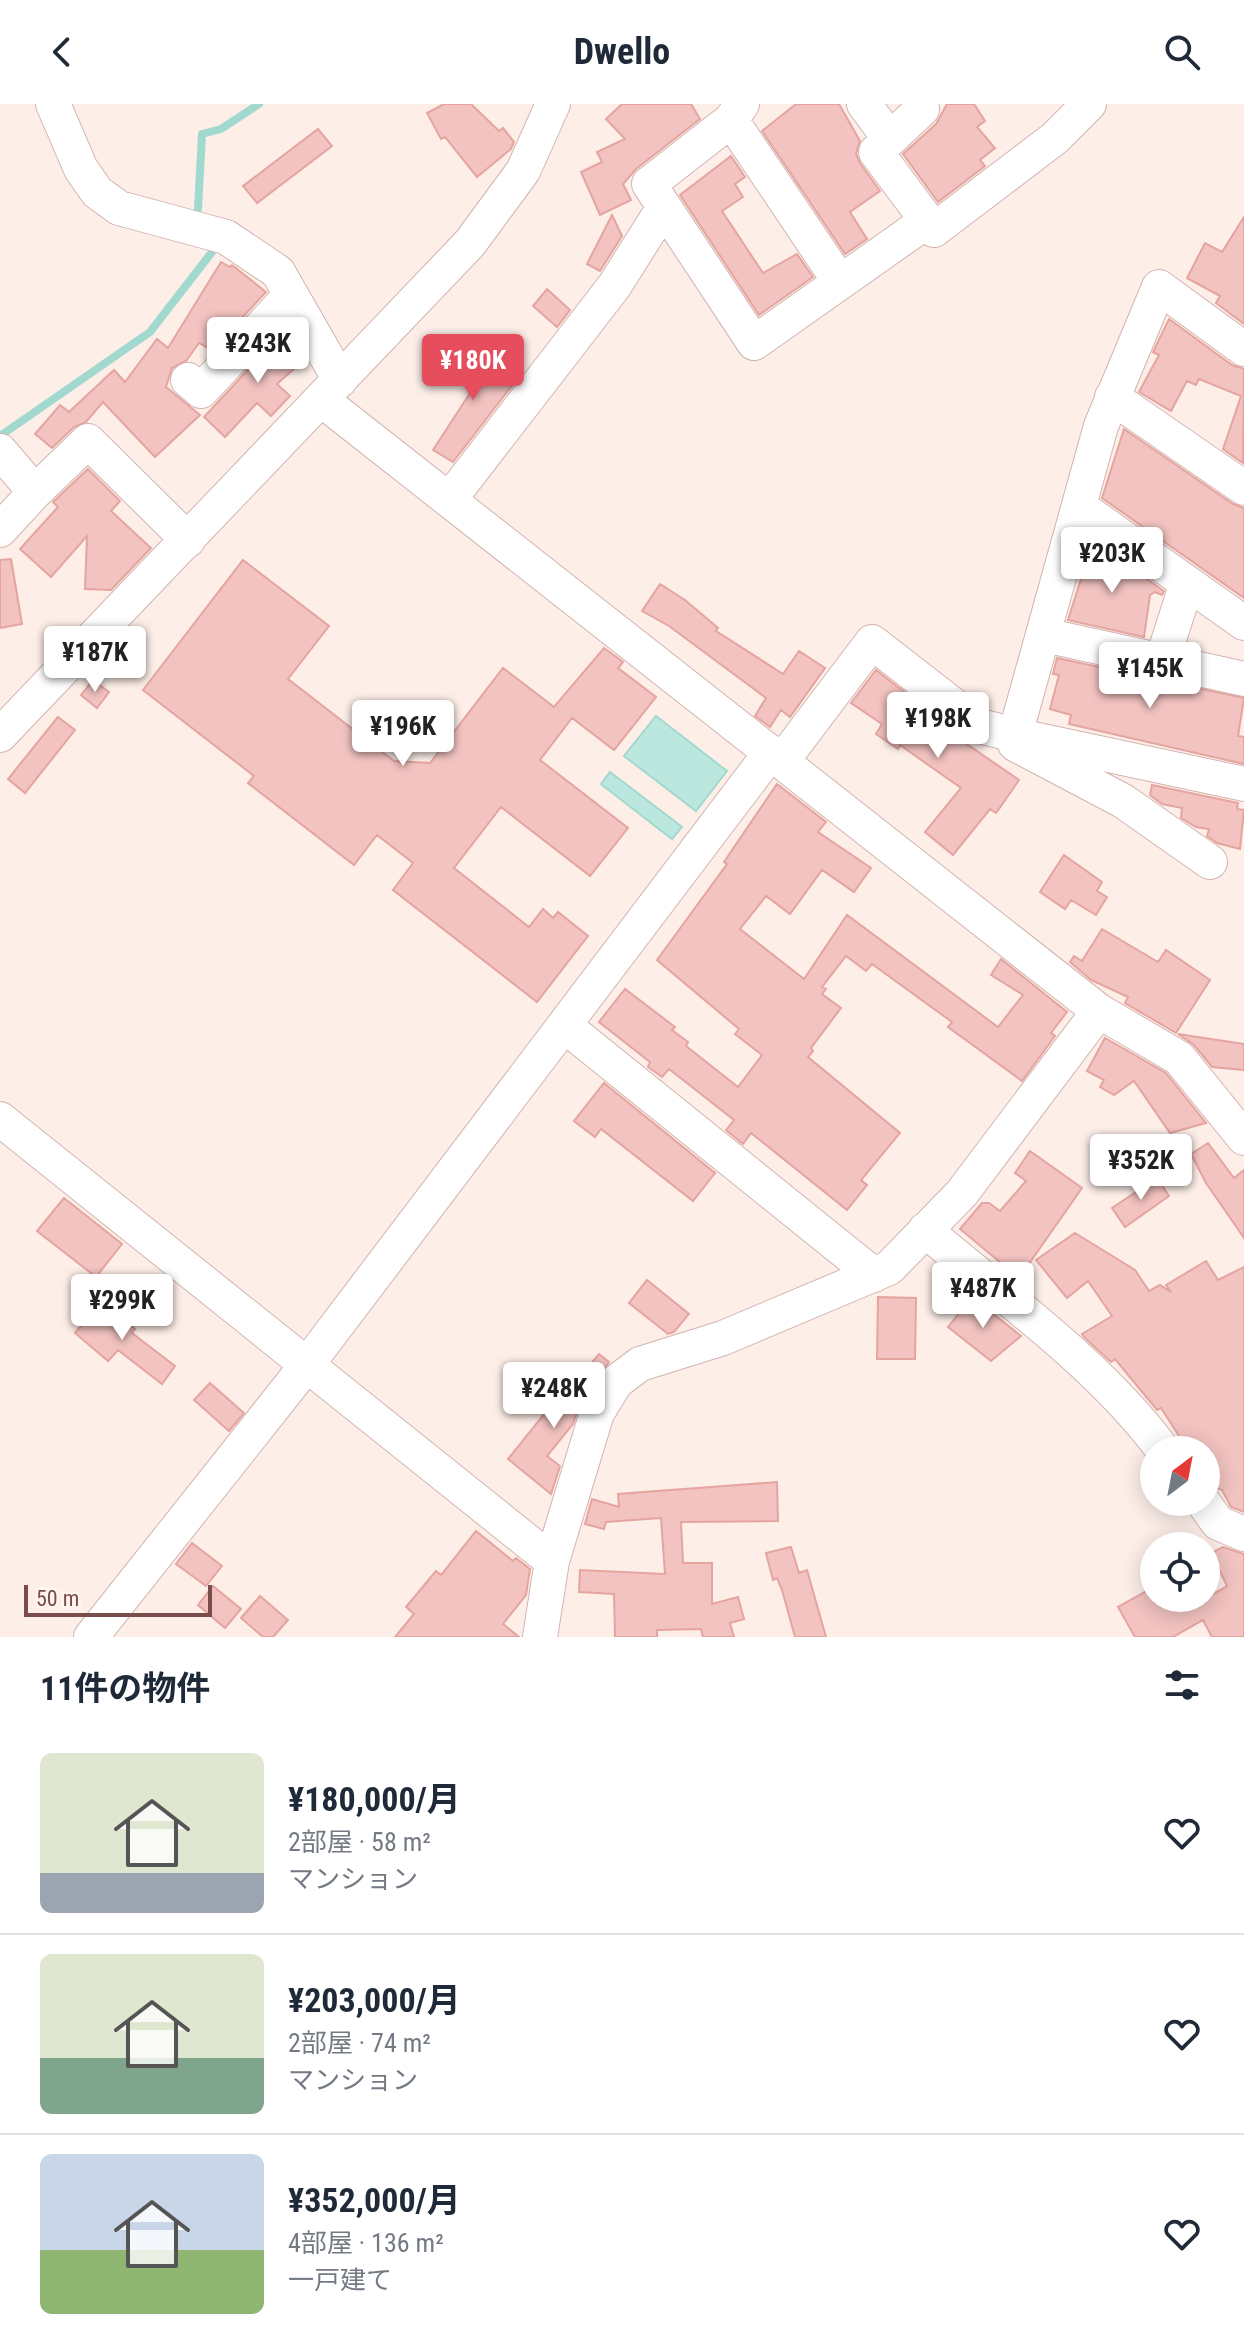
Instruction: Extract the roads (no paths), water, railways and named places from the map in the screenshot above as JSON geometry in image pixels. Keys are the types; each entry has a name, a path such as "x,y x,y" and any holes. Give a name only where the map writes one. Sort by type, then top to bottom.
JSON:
{"street":[{"path":"53,104 81,169 97,192 119,208 226,237 278,272 291,295 331,390 449,500 1099,1011 1179,1058 1244,1138"},
{"path":"0,735 470,243 523,171 553,104"},
{"path":"864,104 890,139"},
{"path":"921,104 922,109 876,152 934,230 1055,138 1089,104"},
{"path":"840,282 736,112 649,184 754,343 927,221"},
{"path":"449,500 615,285 664,207"},
{"path":"1004,733 1044,635 1101,426 1159,287 1244,349"},
{"path":"188,380 201,391 291,295"},
{"path":"1112,397 1244,488"},
{"path":"0,530 88,441 188,540"},
{"path":"0,451 35,492"},
{"path":"1080,507 1244,623"},
{"path":"1162,661 1187,583"},
{"path":"1044,635 1244,679"},
{"path":"91,1637 306,1366 565,1026 776,757 872,642 953,709 1004,733 1123,801 1210,862"},
{"path":"1004,733 1244,784"},
{"path":"540,1637 552,1561 597,1413 616,1382 640,1364 723,1338 889,1268 962,1193 1099,1011"},
{"path":"565,1026 874,1275"},
{"path":"0,1119 552,1561"},
{"path":"925,1230 1104,1383 1133,1410 1152,1436"},
{"path":"1213,1516 1218,1523 1244,1534"}],"water":[{"path":"656,716 727,771 696,811 624,756"},
{"path":"610,772 682,827 672,839 601,784"}],"waterway":[{"path":"198,209 202,134 221,129 259,104"},
{"path":"0,436 150,332 212,252"}]}
